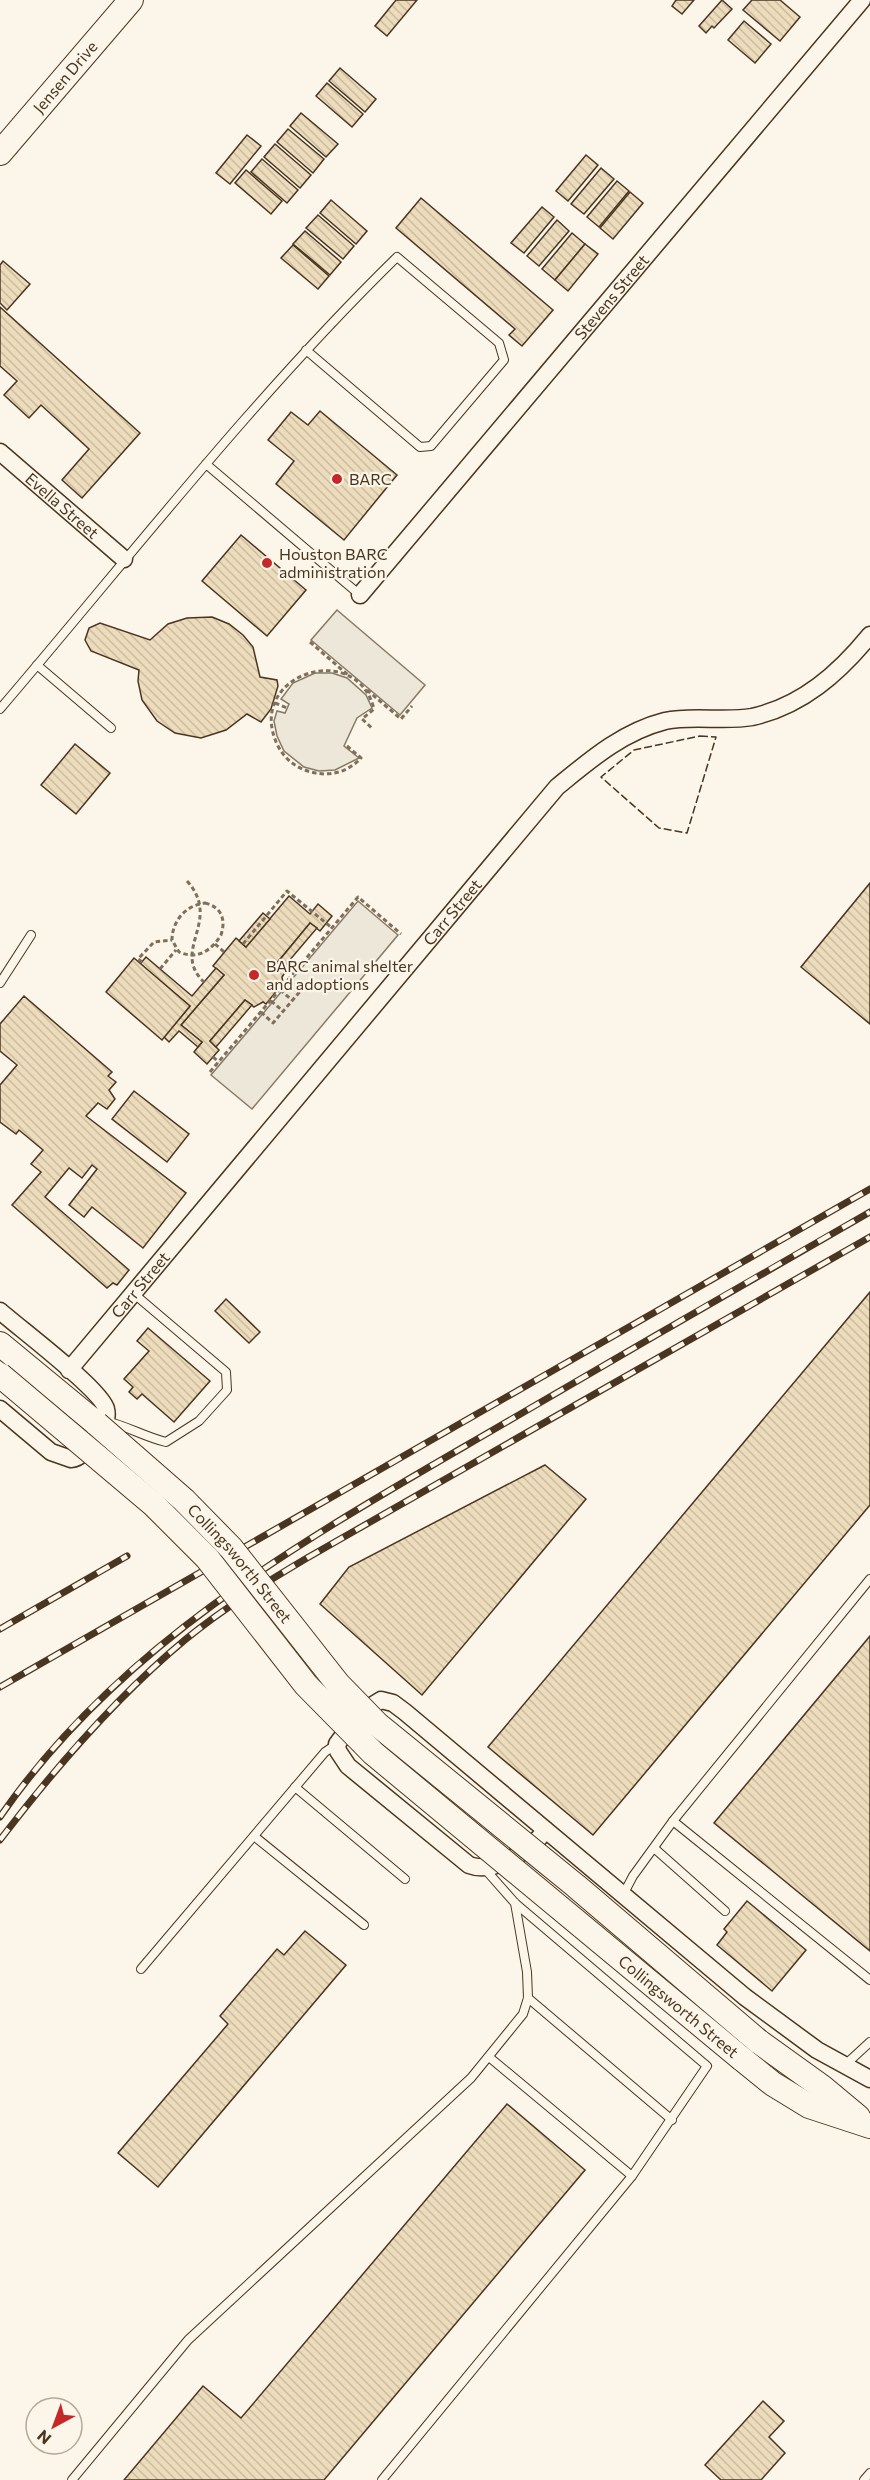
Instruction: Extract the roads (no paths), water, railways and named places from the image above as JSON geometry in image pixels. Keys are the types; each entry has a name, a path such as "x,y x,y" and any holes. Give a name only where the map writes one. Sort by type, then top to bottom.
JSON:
{"main road":[{"name":"Jensen Drive","path":"0,153 131,0"},
{"name":"Collingsworth Street","path":"0,1344 128,1450 213,1529 231,1548 338,1684 377,1724 576,1886 758,2041 822,2087 870,2126"},
{"name":"Collingsworth Street","path":"0,1375 153,1504 207,1558 306,1685 373,1753 773,2084 809,2106 870,2126"}],"street":[{"name":"Stevens Street","path":"360,595 862,0"},
{"name":"Evella Street","path":"0,452 124,559"},
{"name":"Carr Street","path":"69,1370 557,788 609,745 666,721 752,717 804,697 844,666 870,635"},
{"path":"0,1311 69,1370 105,1405 106,1421 81,1455 71,1459 51,1452 0,1409"},
{"path":"546,1830 534,1845 484,1868 463,1861 348,1766 338,1751 337,1744 368,1706 381,1700 393,1703 546,1830 745,1997 795,2036 870,2079"}],"lane":[{"path":"0,710 124,559 206,464 306,350 397,257 498,343 504,360 431,446 420,447 306,350"},
{"path":"206,464 360,595"},
{"path":"37,665 111,728"},
{"path":"0,983 32,935"},
{"path":"106,1421 126,1426 151,1439 166,1442 199,1421 227,1390 226,1372 133,1293"},
{"path":"623,1895 673,1821 870,1580"},
{"path":"141,1969 325,1752 337,1744"},
{"path":"295,1787 405,1879"},
{"path":"673,1821 870,1980"},
{"path":"254,1836 364,1925"},
{"path":"654,1848 725,1911"},
{"path":"382,2480 632,2176 707,2066 515,1903 484,1868"},
{"path":"72,2480 188,2340 471,2078 523,2014 528,1998 527,1972 515,1903"},
{"path":"528,1998 672,2120"},
{"path":"844,2066 870,2042"},
{"path":"489,2057 632,2176"},
{"path":"864,2480 870,2473"}],"railway":[{"path":"0,1687 870,1189"},
{"path":"0,1817 49,1753 104,1696 163,1643 226,1595 293,1550 429,1467 870,1212"},
{"path":"0,1840 42,1786 111,1709 160,1661 230,1606 307,1558 870,1237"},
{"path":"0,1629 127,1556"}],"place":[{"name":"BARC","path":"337,479"},
{"name":"Houston BARC administration","path":"267,563"},
{"name":"BARC animal shelter and adoptions","path":"254,975"}]}
